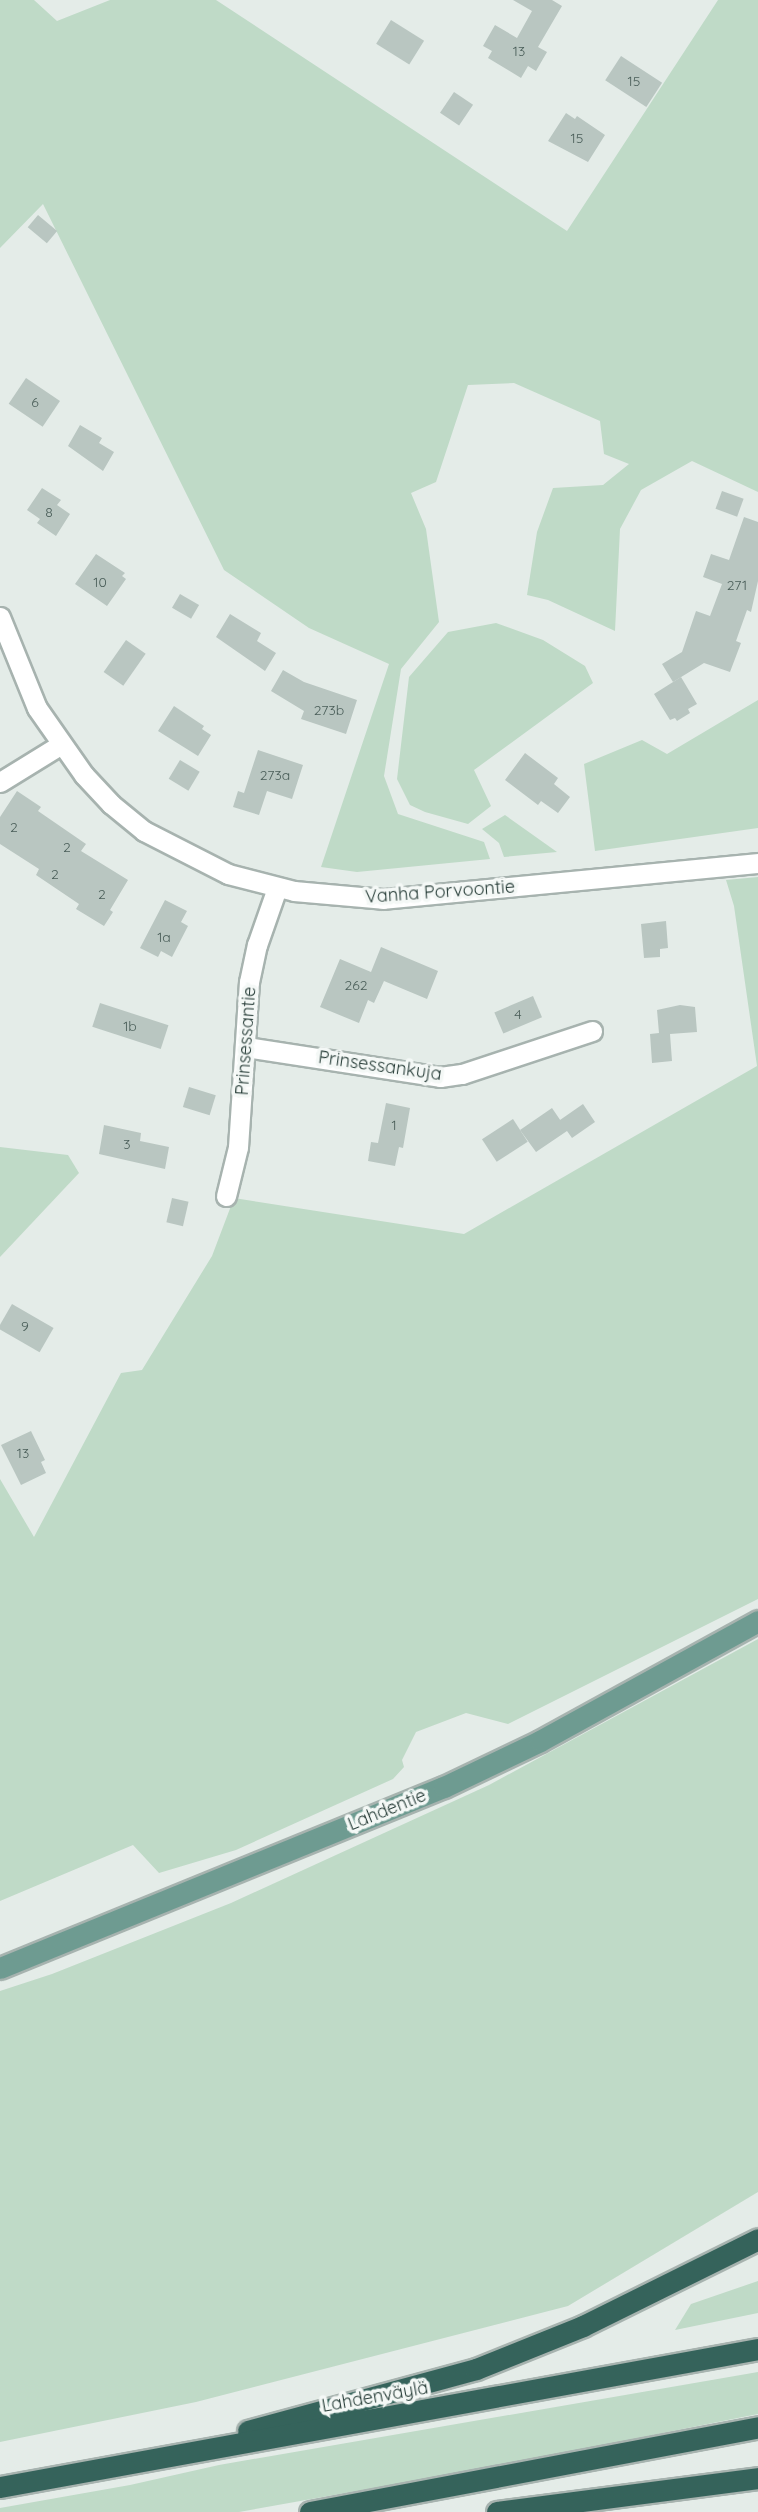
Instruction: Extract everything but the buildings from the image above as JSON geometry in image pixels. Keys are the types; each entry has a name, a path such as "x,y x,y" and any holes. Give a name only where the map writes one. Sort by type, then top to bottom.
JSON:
{"highway":[{"path":"107,2469 476,2369 583,2326 758,2239"},
{"name":"Lahdenväylä","path":"0,2487 758,2348"},
{"path":"310,2512 758,2427"},
{"path":"497,2512 758,2478"}],"main road":[{"name":"Lahdentie","path":"0,1968 456,1781 540,1741 758,1620"}],"street":[{"name":"Vanha Porvoontie","path":"0,617 37,708 60,744 111,804 144,831 228,874 277,888 383,898 758,863"},
{"path":"0,782 60,744"},
{"name":"Prinsessantie","path":"226,1196 238,1147 249,982 257,945 277,888"},
{"name":"Prinsessankuja","path":"246,1047 440,1077 462,1074 592,1031"}],"green space":[{"path":"0,0 34,0 57,21 110,0 216,0 567,231 718,0 758,0 758,492 692,461 641,490 620,529 615,631 548,600 527,595 537,532 553,488 603,485 629,464 604,454 600,421 514,383 468,385 436,482 411,493 426,529 439,622 401,669 384,776 398,814 484,842 490,859 357,872 321,867 389,664 309,628 224,570 43,204 0,248"},
{"path":"496,623 543,640 585,666 593,683 474,770 491,806 468,824 410,805 397,779 409,677 448,632"},
{"path":"758,700 758,828 595,851 584,764 642,740 667,754"},
{"path":"505,815 557,852 504,857 499,843 482,829"},
{"path":"758,877 758,1599 508,1724 466,1713 416,1732 402,1760 404,1767 393,1779 236,1850 159,1873 133,1845 0,1901 0,1479 34,1537 121,1373 142,1370 212,1256 234,1198 464,1234 757,1066 734,906 726,880"},
{"path":"0,1147 68,1155 79,1173 0,1257"},
{"path":"758,1639 758,2192 568,2306 196,2402 0,2442 0,1991 52,1974 231,1903 489,1785"},
{"path":"758,2281 758,2313 675,2330 691,2304"},
{"path":"758,2372 758,2414 491,2467 239,2512 0,2512 0,2508 130,2485 219,2465"}]}
